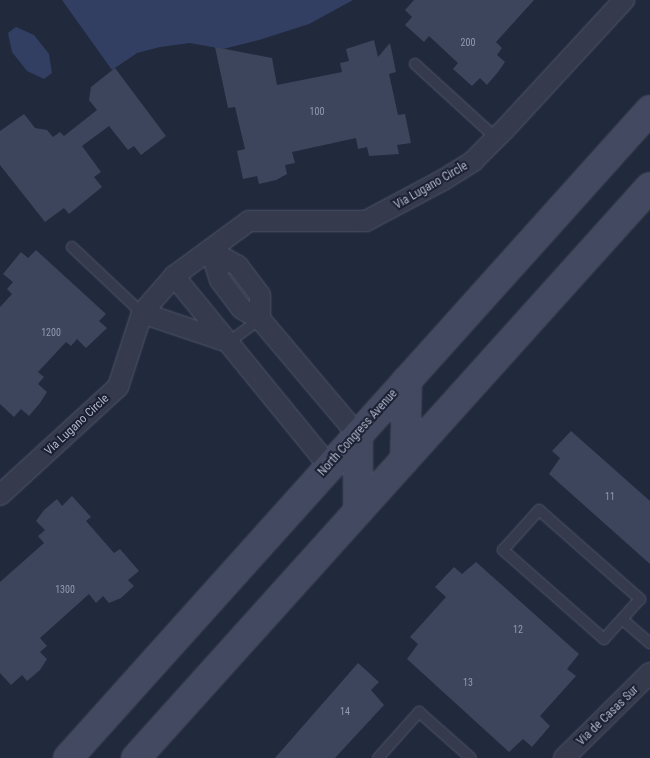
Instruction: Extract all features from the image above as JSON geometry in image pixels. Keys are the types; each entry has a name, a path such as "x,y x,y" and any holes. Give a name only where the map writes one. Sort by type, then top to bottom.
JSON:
{"main road":[{"name":"North Congress Avenue","path":"68,758 650,110"},
{"path":"136,758 650,187"},
{"path":"405,459 407,380"},
{"path":"358,435 358,511"}],"street":[{"name":"Via Lugano Circle","path":"0,495 118,387 142,313 174,276 211,251 249,221 366,221 473,161 624,0"},
{"path":"211,251 232,260 260,295 260,319 358,435"},
{"path":"174,276 329,466"},
{"path":"142,313 226,341"},
{"name":"Via de Casas Sur","path":"564,758 650,673"}],"lane":[{"path":"415,64 496,138"},
{"path":"72,247 142,313"},
{"path":"226,341 260,319"},
{"path":"539,510 640,599 622,619 604,639 503,550 539,510"},
{"path":"622,619 650,643"},
{"path":"378,758 419,712 471,758"}],"water":[{"path":"62,0 353,0 309,24 259,40 223,49 190,43 160,47 137,53 112,70"},
{"path":"16,27 34,35 49,54 52,73 44,79 27,71 12,52 8,33"}],"building":[{"path":"414,0 534,0 496,42 502,48 497,55 505,62 498,72 487,85 480,78 472,86 453,69 458,63 429,36 424,42 405,25 412,17 405,10"},
{"path":"374,40 378,57 390,43 396,72 389,74 398,115 405,114 411,143 397,145 399,154 369,156 367,147 358,149 356,138 292,152 295,163 285,165 287,174 276,180 259,184 257,176 243,179 237,151 245,149 235,107 228,108 215,47 272,58 277,85 342,72 340,63 349,61 346,49"},
{"path":"115,68 166,136 141,155 134,146 128,150 109,126 82,146 101,172 94,177 102,187 69,214 64,208 45,222 0,165 0,131 24,114 35,128 47,130 53,137 60,132 64,136 97,110 89,100 91,87"},
{"path":"36,250 106,314 99,321 107,328 86,348 77,339 71,346 66,342 38,372 44,377 38,384 47,392 40,403 29,416 21,409 14,417 0,404 0,307 12,294 7,289 13,282 3,274 21,252 28,258"},
{"path":"571,431 650,501 650,564 549,474 560,458 552,451"},
{"path":"72,496 91,517 86,521 114,553 120,549 139,571 128,580 134,586 121,598 109,603 103,596 96,603 89,594 40,638 47,646 40,652 47,659 40,670 27,681 22,675 11,685 0,673 0,582 44,543 38,536 45,530 36,521 44,510 57,499 62,506"},
{"path":"476,562 579,654 567,669 576,676 540,716 550,726 532,747 523,739 509,752 407,659 418,644 410,637 446,597 435,587 454,567 462,574"},
{"path":"358,663 379,682 371,690 384,705 335,758 275,758"}]}
